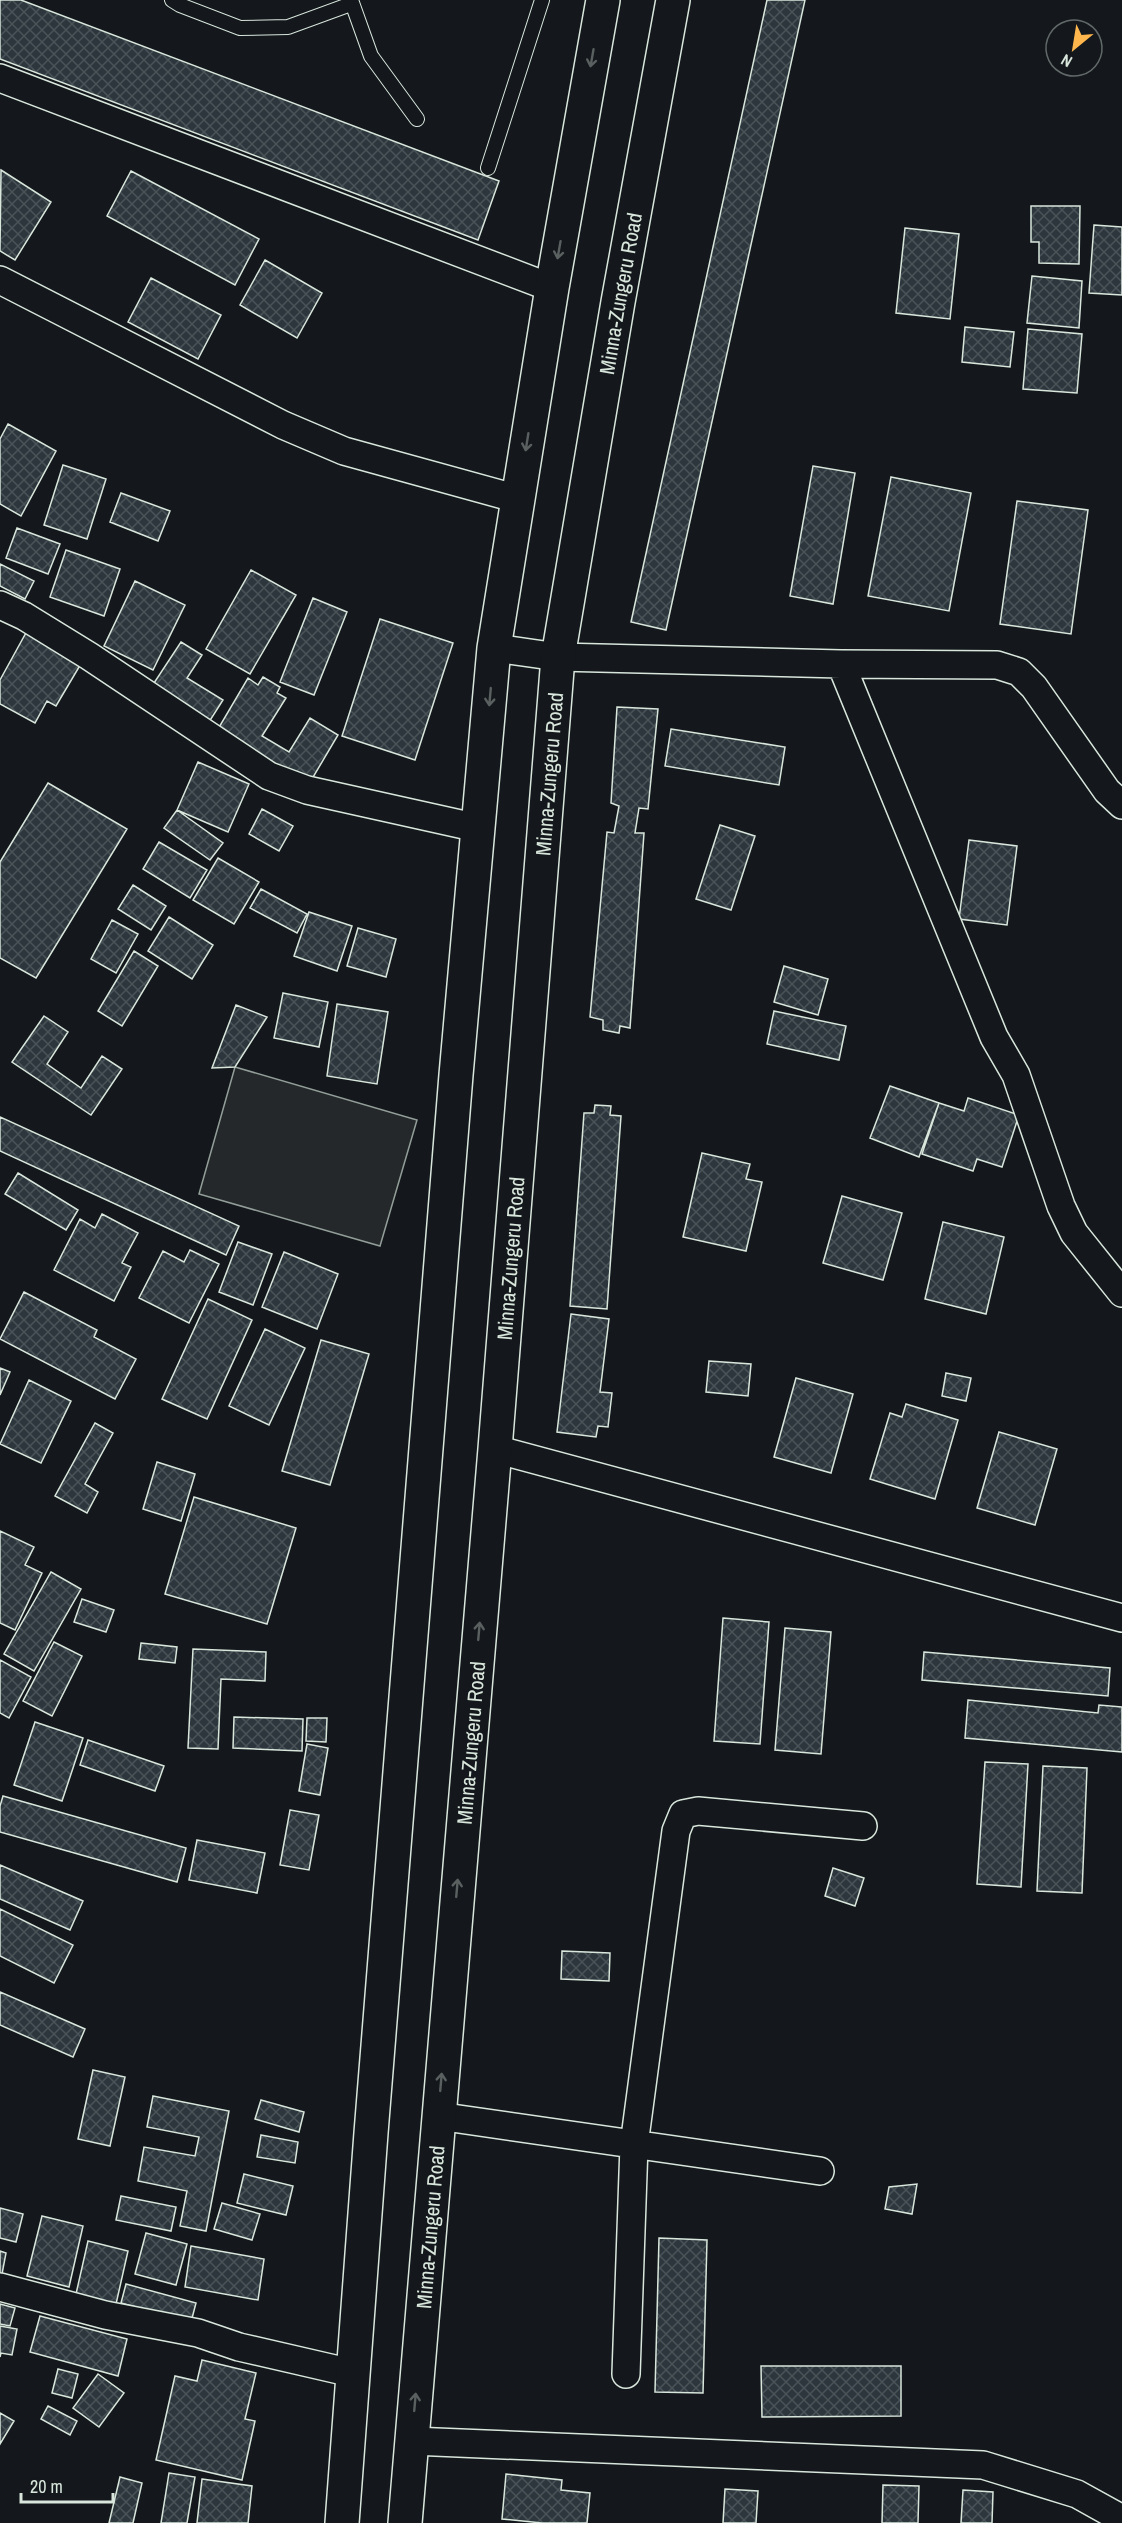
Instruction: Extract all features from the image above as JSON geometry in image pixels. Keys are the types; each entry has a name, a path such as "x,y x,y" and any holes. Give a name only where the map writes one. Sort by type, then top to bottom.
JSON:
{"main road":[{"path":"342,2523 352,2373 456,1075 494,648 552,288 603,0"},
{"name":"Minna-Zungeru Road","path":"405,2523 495,1449 558,657 618,302 674,0"}],"street":[{"path":"0,78 552,288"},
{"path":"0,280 282,425 344,451 518,499"},
{"path":"0,605 24,616 89,656 268,776 307,790 478,828"},
{"path":"494,648 558,657 841,664 997,665 1019,672 1034,687 1107,791 1122,804"},
{"path":"841,664 994,1037 1016,1075 1061,1206 1074,1233 1122,1293"},
{"path":"495,1449 1122,1618"},
{"path":"626,2374 634,2145 676,1831 684,1814 698,1811 863,1826"},
{"path":"438,2116 820,2171"},
{"path":"0,2287 105,2315 198,2333 239,2348 352,2373"},
{"path":"412,2441 982,2465 1077,2494 1122,2519"}],"lane":[{"path":"172,0 180,6 240,28 288,27 351,2 370,56 417,119"},
{"path":"488,168 542,0"}],"shaded area":[{"path":"235,1067 417,1120 380,1246 199,1194"}],"building":[{"path":"0,0 21,0 499,181 478,240 0,59"},
{"path":"767,0 805,0 666,630 631,622"},
{"path":"1,170 51,202 15,260 0,251"},
{"path":"131,171 259,239 235,285 107,216"},
{"path":"1031,206 1080,206 1079,264 1039,263 1039,242 1031,242"},
{"path":"1094,225 1122,227 1122,295 1089,293"},
{"path":"905,228 959,234 950,319 896,313"},
{"path":"265,260 322,293 297,338 240,305"},
{"path":"1032,276 1082,281 1079,328 1027,323"},
{"path":"151,278 221,315 198,359 128,322"},
{"path":"965,327 1014,332 1010,367 962,362"},
{"path":"1028,329 1082,334 1077,393 1023,389"},
{"path":"8,424 56,451 21,516 0,504 0,439"},
{"path":"63,465 106,479 87,539 44,525"},
{"path":"813,466 855,473 833,604 790,596"},
{"path":"891,477 971,493 949,611 868,596"},
{"path":"121,493 170,511 158,541 110,522"},
{"path":"1017,501 1088,510 1071,634 1000,624"},
{"path":"17,528 60,544 48,574 6,558"},
{"path":"66,550 120,569 104,616 50,597"},
{"path":"0,564 34,581 25,599 0,586"},
{"path":"251,570 296,595 250,674 206,649"},
{"path":"135,581 185,605 153,670 104,646"},
{"path":"313,598 347,612 314,695 280,682"},
{"path":"380,619 453,643 415,760 342,736"},
{"path":"27,631 82,662 56,706 47,701 35,723 0,704 0,680"},
{"path":"181,642 202,655 187,678 223,700 209,722 152,686"},
{"path":"263,677 280,687 277,693 286,698 262,736 289,752 310,718 338,735 309,784 218,729 248,678 258,685"},
{"path":"617,707 658,709 648,809 639,808 635,833 644,833 630,1028 620,1026 619,1033 603,1030 603,1020 590,1017 607,832 614,833 619,806 611,803"},
{"path":"671,729 785,747 779,785 665,766"},
{"path":"198,762 249,784 228,832 177,810"},
{"path":"48,783 127,829 36,978 0,958 0,862"},
{"path":"262,809 293,826 279,851 249,834"},
{"path":"177,810 223,843 210,860 164,828"},
{"path":"720,825 755,836 731,910 696,899"},
{"path":"969,840 1017,846 1007,925 959,919"},
{"path":"159,842 207,870 190,898 143,869"},
{"path":"218,858 259,882 234,924 193,900"},
{"path":"133,885 166,906 151,930 118,909"},
{"path":"261,889 307,914 297,933 250,908"},
{"path":"309,912 352,926 337,971 294,956"},
{"path":"169,917 213,945 192,979 148,951"},
{"path":"112,920 138,934 116,973 91,959"},
{"path":"358,928 396,939 386,977 347,966"},
{"path":"134,951 158,966 122,1026 98,1011"},
{"path":"784,966 828,979 818,1015 774,1002"},
{"path":"283,993 328,1002 319,1047 274,1038"},
{"path":"337,1004 388,1012 377,1084 327,1076"},
{"path":"236,1005 267,1017 235,1067 212,1068"},
{"path":"774,1011 846,1026 839,1060 767,1044"},
{"path":"44,1016 68,1032 47,1064 81,1088 102,1056 122,1069 91,1115 12,1062"},
{"path":"890,1086 939,1103 919,1157 870,1138"},
{"path":"968,1098 1019,1115 1002,1167 977,1159 973,1171 922,1154 939,1103 964,1111"},
{"path":"595,1105 611,1106 610,1115 621,1116 607,1309 570,1306 584,1113 594,1113"},
{"path":"0,1117 239,1226 226,1255 0,1151"},
{"path":"702,1153 750,1164 746,1179 762,1182 746,1251 683,1237"},
{"path":"18,1173 78,1210 66,1230 5,1194"},
{"path":"842,1196 902,1213 883,1280 823,1263"},
{"path":"102,1214 138,1233 122,1263 131,1267 114,1301 54,1270 80,1219 95,1228"},
{"path":"943,1222 1004,1237 986,1314 925,1299"},
{"path":"238,1242 272,1254 253,1305 219,1292"},
{"path":"190,1250 219,1264 189,1323 139,1298 163,1251 184,1262"},
{"path":"284,1252 338,1274 317,1329 262,1307"},
{"path":"24,1292 97,1330 94,1337 136,1359 115,1399 0,1339"},
{"path":"208,1299 252,1320 207,1419 162,1399"},
{"path":"571,1314 609,1319 600,1392 612,1393 608,1427 598,1426 596,1437 557,1432"},
{"path":"265,1329 305,1348 269,1425 229,1406"},
{"path":"321,1340 369,1354 330,1485 282,1471"},
{"path":"709,1361 751,1364 748,1396 706,1392"},
{"path":"0,1368 10,1372 0,1395"},
{"path":"946,1373 971,1378 966,1401 942,1396"},
{"path":"796,1378 853,1394 831,1473 774,1457"},
{"path":"29,1380 71,1401 41,1463 0,1444"},
{"path":"906,1404 958,1420 935,1499 870,1479 890,1413 902,1417"},
{"path":"95,1423 113,1433 85,1484 98,1492 87,1513 55,1496"},
{"path":"999,1432 1057,1449 1035,1525 977,1508"},
{"path":"157,1462 195,1474 181,1521 143,1509"},
{"path":"194,1497 296,1528 267,1624 165,1594"},
{"path":"0,1531 34,1547 25,1565 42,1573 15,1630 0,1623"},
{"path":"51,1572 81,1589 34,1671 4,1654"},
{"path":"82,1599 114,1610 106,1632 74,1622"},
{"path":"723,1618 769,1622 760,1744 714,1741"},
{"path":"785,1628 831,1632 821,1754 775,1750"},
{"path":"54,1642 82,1656 52,1716 23,1701"},
{"path":"141,1643 177,1647 175,1663 139,1659"},
{"path":"193,1649 266,1652 265,1681 221,1679 218,1749 188,1748"},
{"path":"924,1652 1110,1668 1108,1696 922,1680"},
{"path":"0,1660 31,1677 9,1718 0,1713"},
{"path":"968,1700 1098,1713 1099,1705 1122,1707 1122,1752 965,1738"},
{"path":"234,1717 303,1719 302,1751 233,1748"},
{"path":"307,1718 327,1718 326,1742 306,1741"},
{"path":"35,1722 83,1738 62,1801 14,1785"},
{"path":"88,1740 164,1766 155,1791 80,1765"},
{"path":"307,1744 328,1748 320,1795 299,1791"},
{"path":"985,1762 1028,1764 1021,1887 977,1884"},
{"path":"1043,1766 1087,1768 1082,1893 1037,1891"},
{"path":"3,1796 186,1848 177,1882 0,1832 0,1806"},
{"path":"290,1810 319,1815 309,1870 280,1865"},
{"path":"197,1840 265,1853 257,1893 189,1880"},
{"path":"0,1865 83,1901 70,1930 0,1899"},
{"path":"833,1868 864,1878 855,1906 825,1896"},
{"path":"0,1909 73,1945 54,1983 0,1956"},
{"path":"562,1951 610,1953 609,1981 561,1979"},
{"path":"0,1992 85,2029 73,2057 0,2025"},
{"path":"93,2070 125,2077 110,2146 78,2139"},
{"path":"153,2096 229,2111 206,2231 180,2226 187,2191 138,2181 144,2147 195,2156 199,2137 147,2127"},
{"path":"261,2100 304,2112 299,2132 255,2119"},
{"path":"261,2135 298,2142 295,2163 257,2157"},
{"path":"244,2174 293,2186 286,2215 237,2203"},
{"path":"917,2184 912,2214 885,2209 889,2187"},
{"path":"121,2196 176,2207 171,2231 116,2220"},
{"path":"222,2203 260,2214 252,2240 214,2229"},
{"path":"0,2208 23,2214 16,2242 0,2238"},
{"path":"42,2216 83,2226 69,2287 27,2276"},
{"path":"146,2233 187,2244 176,2285 135,2274"},
{"path":"659,2238 707,2240 703,2393 655,2392"},
{"path":"88,2241 128,2251 116,2304 76,2294"},
{"path":"191,2246 264,2259 258,2300 185,2287"},
{"path":"0,2251 6,2253 2,2274 0,2274"},
{"path":"126,2284 196,2303 191,2322 121,2303"},
{"path":"0,2304 15,2308 10,2326 0,2324"},
{"path":"40,2316 127,2339 118,2376 30,2352"},
{"path":"0,2326 17,2329 12,2355 1,2353 0,2357"},
{"path":"202,2360 256,2373 245,2419 255,2421 242,2480 156,2460 175,2376 197,2381"},
{"path":"761,2366 901,2366 901,2416 762,2417"},
{"path":"58,2369 78,2374 72,2398 52,2393"},
{"path":"98,2374 124,2393 99,2427 73,2408"},
{"path":"48,2406 77,2421 70,2435 41,2419"},
{"path":"0,2413 14,2421 0,2444"},
{"path":"169,2473 195,2477 187,2523 161,2523"},
{"path":"506,2474 562,2480 561,2490 590,2493 587,2523 542,2523 502,2519"},
{"path":"120,2477 142,2483 133,2523 109,2523"},
{"path":"202,2479 252,2486 248,2523 197,2523"},
{"path":"883,2485 919,2486 918,2523 882,2523"},
{"path":"725,2489 758,2491 756,2523 723,2523"},
{"path":"963,2490 993,2492 992,2523 961,2523"}]}
